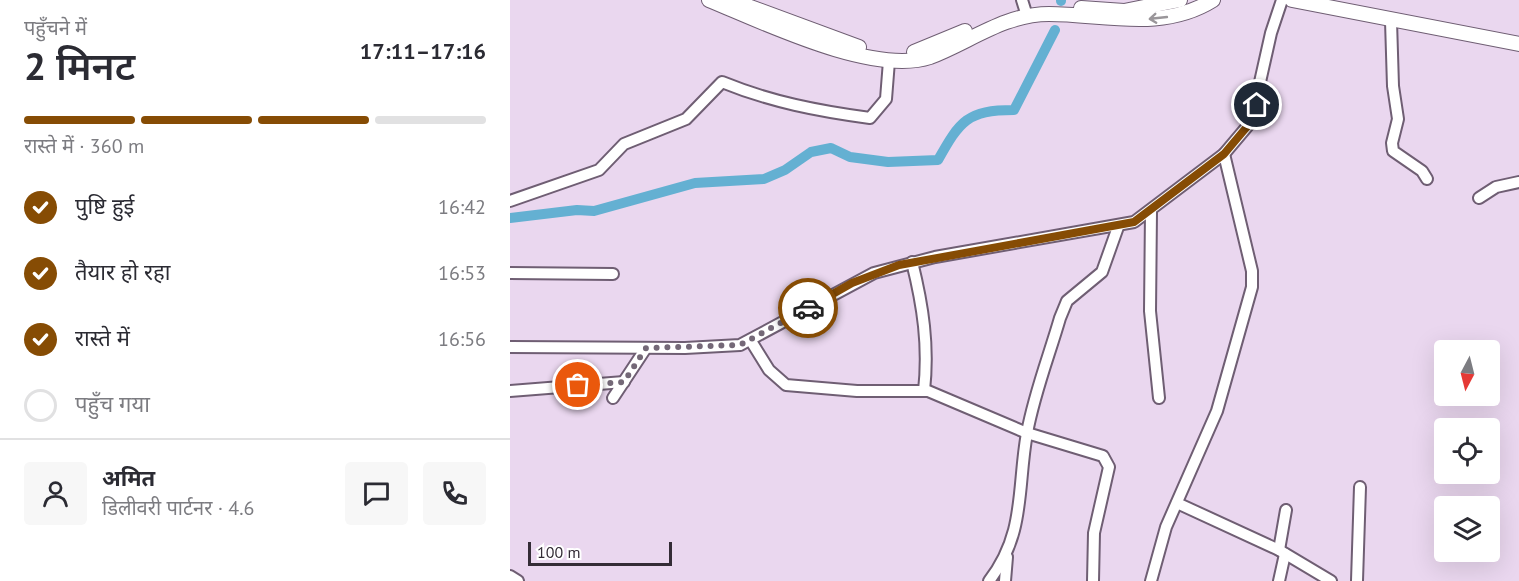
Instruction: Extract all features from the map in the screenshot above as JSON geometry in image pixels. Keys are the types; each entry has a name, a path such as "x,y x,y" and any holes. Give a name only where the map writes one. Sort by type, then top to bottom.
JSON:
{"street":[{"path":"709,0 813,41 889,61 931,56 997,26 1025,8 1048,14 1128,21 1171,16 1213,0"},
{"path":"732,0 865,49 902,54 919,51 1005,13 1025,8 1050,6 1124,11 1180,0"},
{"path":"510,347 728,348 751,341 852,283 874,273 912,262 1118,227 1134,222 1224,154 1251,122 1271,33 1282,0"},
{"path":"1292,0 1390,21 1519,44"},
{"path":"1390,21 1393,86 1398,119 1392,152 1422,171 1427,179"},
{"path":"510,201 599,170 624,144 686,118 722,82 763,99 817,111 870,118 886,99 889,61"},
{"path":"1151,581 1159,547 1217,411 1252,287 1252,271 1224,154"},
{"path":"1479,198 1496,187 1519,182"},
{"path":"1150,212 1153,251 1150,311 1159,398"},
{"path":"1005,581 1007,555 1015,532 1021,497 1027,433 1064,307 1071,297 1102,272 1118,227"},
{"path":"912,262 922,303 927,339 924,391"},
{"path":"510,273 613,274"},
{"path":"751,341 769,370 786,385 857,391 924,391 1027,433 1103,456 1108,460 1108,477 1094,532 1093,581"},
{"path":"613,398 646,348"},
{"path":"510,391 624,382"},
{"path":"1357,581 1360,487"},
{"path":"1177,502 1282,552 1331,581"},
{"path":"1279,581 1286,510"},
{"path":"989,581 1007,555"},
{"path":"510,576 518,581"}],"waterway":[{"path":"510,218 577,210 594,211 695,183 764,179 785,170 811,152 831,148 850,157 888,162 938,160 959,127 967,120 985,112 1014,110 1055,30"}],"way so far":[{"path":"578,385 624,382 646,348 728,348 751,341 808,308"}],"route":[{"path":"808,308 852,283 899,265 1118,227 1134,222 1224,154 1251,122 1257,105"}]}
